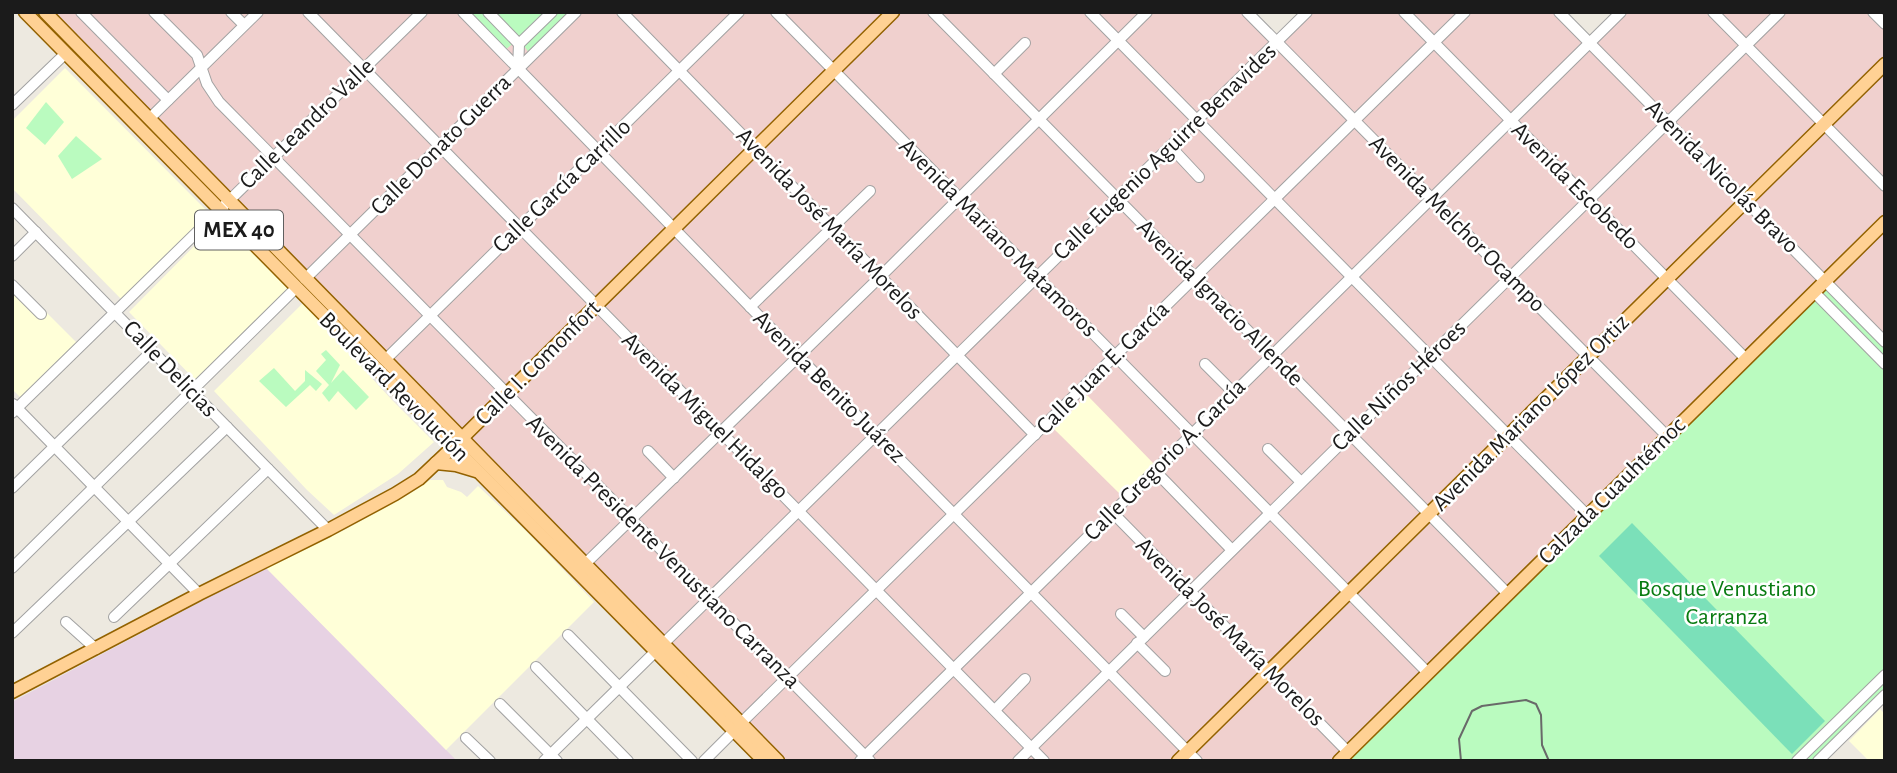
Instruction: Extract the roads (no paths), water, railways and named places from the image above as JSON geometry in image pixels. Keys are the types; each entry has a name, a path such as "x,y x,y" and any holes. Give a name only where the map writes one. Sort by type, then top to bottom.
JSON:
{"main road":[{"name":"MEX 40","path":"25,12 301,283 385,360 458,442 585,564 659,648 738,727 778,761"},
{"name":"MEX 40","path":"44,12 149,119 224,205"},
{"name":"Calle I. Comonfort","path":"14,689 328,530 419,478 893,12"},
{"name":"Avenida Mariano López Ortiz","path":"1178,761 1885,64"},
{"name":"Calzada Cuauhtémoc","path":"1344,756 1885,222"},
{"name":"Boulevard Revolución","path":"301,283 458,442 478,472 659,648"},
{"path":"436,463 456,465 478,472"},
{"name":"MEX 40","path":"738,727 764,761"}],"street":[{"path":"81,12 168,100"},
{"name":"Avenida Presidente Venustiano Carranza","path":"154,12 197,55 207,84 219,102 865,759"},
{"path":"231,12 244,25"},
{"path":"149,119 258,12"},
{"name":"Avenida Miguel Hidalgo","path":"308,12 1044,761"},
{"name":"Calle Leandro Valle","path":"14,408 422,12"},
{"name":"Avenida Benito Juárez","path":"463,12 1198,761"},
{"name":"Calle Donato Guerra","path":"488,12 519,44 552,12"},
{"name":"Calle Donato Guerra","path":"12,568 576,12"},
{"name":"Avenida José María Morelos","path":"622,12 1035,435"},
{"name":"Calle García Carrillo","path":"385,360 739,12"},
{"name":"Avenida Mariano Matamoros","path":"776,12 1428,673"},
{"name":"Avenida Ignacio Allende","path":"933,12 1508,594"},
{"path":"1090,12 1587,515"},
{"path":"585,564 799,357 1147,12"},
{"name":"Avenida Melchor Ocampo","path":"1247,12 1667,436"},
{"name":"Calle Eugenio Aguirre Benavides","path":"550,759 587,719 1307,12"},
{"name":"Avenida Escobedo","path":"1404,12 1746,359"},
{"name":"Calle Juan E. García","path":"704,761 1465,12"},
{"name":"Avenida Nicolás Bravo","path":"1559,12 1885,342"},
{"name":"Calle Gregorio A. García","path":"865,759 953,668 1621,12"},
{"path":"1713,12 1885,186"},
{"name":"Calle Niños Héroes","path":"1018,761 1780,12"},
{"path":"1873,12 1885,24"},
{"path":"994,74 1025,43"},
{"path":"518,69 519,44"},
{"path":"12,105 66,53"},
{"path":"1170,146 1199,177"},
{"path":"750,307 870,191"},
{"name":"Calle Delicias","path":"12,208 328,530"},
{"path":"12,256 36,232"},
{"path":"12,285 41,314"},
{"path":"1814,292 1885,364"},
{"path":"12,488 152,351"},
{"path":"1205,363 1234,393"},
{"path":"14,408 199,594"},
{"path":"12,633 227,428"},
{"path":"1268,449 1301,482"},
{"path":"648,451 674,478"},
{"path":"114,617 268,469"},
{"path":"1154,471 1232,550"},
{"name":"Avenida José María Morelos","path":"1112,512 1269,671 1344,756"},
{"path":"1121,614 1165,671"},
{"path":"66,622 96,649"},
{"path":"568,635 692,761"},
{"path":"536,667 628,761"},
{"path":"1797,761 1885,675"},
{"path":"995,710 1025,679"},
{"path":"1814,744 1824,759 1885,695"},
{"path":"500,704 550,759"},
{"path":"466,738 489,761"}],"tram line":[{"path":"1461,761 1459,739 1472,711 1482,706 1526,700 1536,704 1541,715 1542,745 1549,761"}],"park label":[{"name":"Bosque Venustiano Carranza","path":"1727,603"}]}
